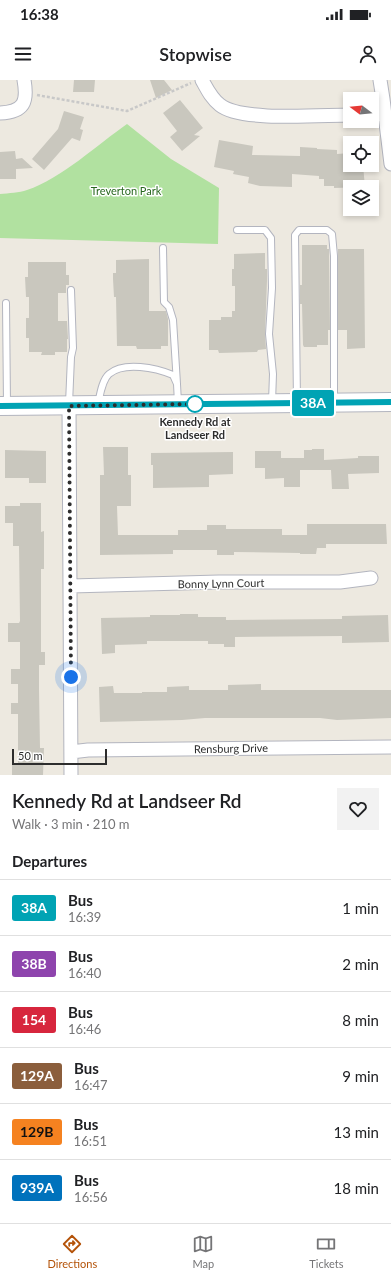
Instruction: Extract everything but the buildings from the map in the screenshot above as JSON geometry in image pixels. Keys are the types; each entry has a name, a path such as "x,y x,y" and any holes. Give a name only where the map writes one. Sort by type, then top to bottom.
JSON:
{"main road":[{"path":"3,406 391,402"}],"street":[{"path":"0,113 17,110 24,104 26,94 24,80"},
{"path":"379,97 380,80"},
{"path":"198,81 220,105 230,111 240,114 274,116 343,115"},
{"path":"379,118 391,164"},
{"path":"69,406 71,775"},
{"name":"Bonny Lynn Court","path":"71,586 219,582 340,582 371,578"},
{"name":"Rensburg Drive","path":"72,752 88,750 391,747"}],"lane":[{"path":"236,230 265,230 271,238 272,288 269,334 273,374 272,403"},
{"path":"297,403 295,235 299,230 327,230 332,234 334,256 334,403"},
{"path":"163,248 164,302 169,307 173,320 178,404"},
{"path":"69,406 71,357 73,348 71,290"},
{"path":"3,406 6,303"},
{"path":"98,405 102,386 108,375 116,370 130,367 153,369 173,375 177,384"}],"path":[{"path":"26,94 127,111 198,81"}],"green space":[{"name":"Treverton Park","path":"127,124 171,159 219,188 218,244 0,238 0,194 24,191 53,178 66,170"}],"bus line":[{"name":"38A","path":"0,406 391,402"}],"place":[{"name":"Kennedy Rd at Landseer Rd","path":"195,404"}],"route":[{"path":"71,677 69,406 195,404"}]}
